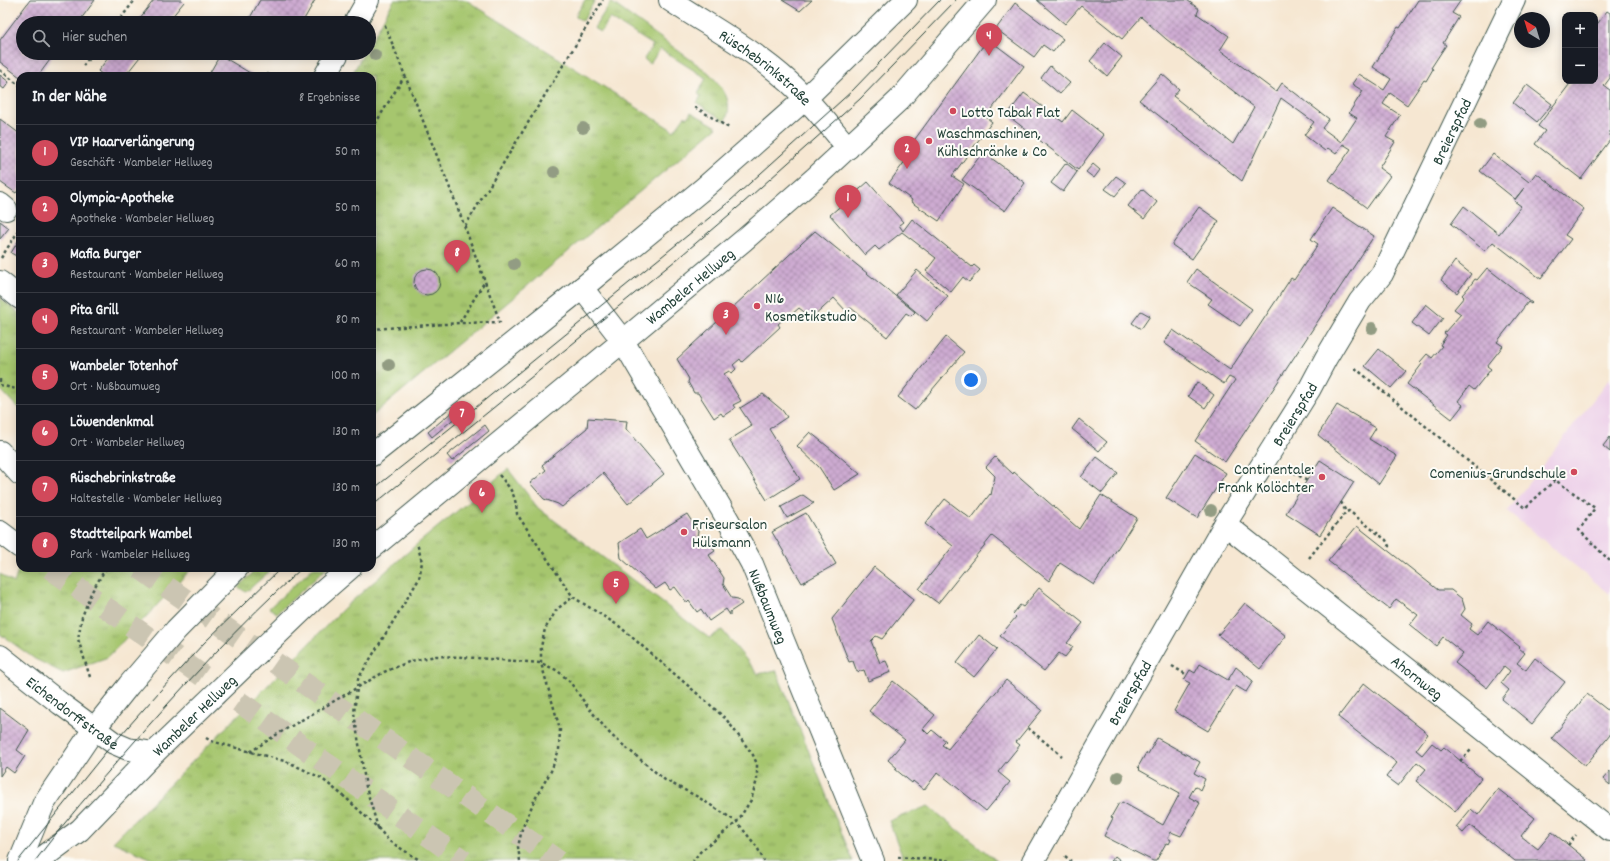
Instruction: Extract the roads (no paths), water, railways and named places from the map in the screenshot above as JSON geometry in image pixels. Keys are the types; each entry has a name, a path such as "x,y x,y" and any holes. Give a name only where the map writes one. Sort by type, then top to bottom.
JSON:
{"main road":[{"path":"359,16 368,0"},
{"name":"Rüschebrinkstraße","path":"670,0 769,66 789,82 848,148"},
{"path":"376,452 582,288 704,188 805,99 906,0"},
{"name":"Wambeler Hellweg","path":"376,545 623,342 744,240 848,148 899,100 985,0"},
{"name":"Breierspfad","path":"1033,861 1225,524 1310,390 1326,358 1360,301 1382,274 1514,0"},
{"path":"327,72 334,60"},
{"path":"0,282 16,295"},
{"name":"Nußbaumweg","path":"582,288 623,342 728,520 752,564 873,861"},
{"path":"0,452 16,470"},
{"path":"0,468 16,480"},
{"name":"Ahornweg","path":"1225,524 1610,830"},
{"path":"0,532 16,544"},
{"path":"20,861 44,803 94,729 176,630 233,572"},
{"name":"Wambeler Hellweg","path":"38,861 80,830 154,753 312,601 345,572"},
{"name":"Eichendorffstraße","path":"0,656 94,729 121,746 154,753"}],"tunnel":[{"path":"56,572 464,861"},
{"path":"146,572 558,861"}],"tram line":[{"path":"376,487 730,201 852,91 940,0"},
{"path":"376,503 676,260 743,203 860,99 956,0"},
{"path":"18,861 105,753 159,692 204,643 277,572"},
{"path":"35,861 80,804 170,702 234,633 298,572"}],"place":[{"name":"Pita Grill","path":"989,56"},
{"name":"Lotto Tabak Flat","path":"953,111"},
{"name":"Waschmaschinen, Kühlschränke & Co","path":"929,141"},
{"name":"Olympia-Apotheke","path":"907,169"},
{"name":"VIP Haarverlängerung","path":"848,218"},
{"name":"Stadtteilpark Wambel","path":"457,273"},
{"name":"N16 Kosmetikstudio","path":"757,306"},
{"name":"Mafia Burger","path":"726,335"},
{"name":"Rüschebrinkstraße","path":"462,434"},
{"name":"Comenius-Grundschule","path":"1574,472"},
{"name":"Continentale: Frank Kolöchter","path":"1322,477"},
{"name":"Löwendenkmal","path":"482,513"},
{"name":"Friseursalon Hülsmann","path":"684,532"},
{"name":"Wambeler Totenhof","path":"616,604"}]}
